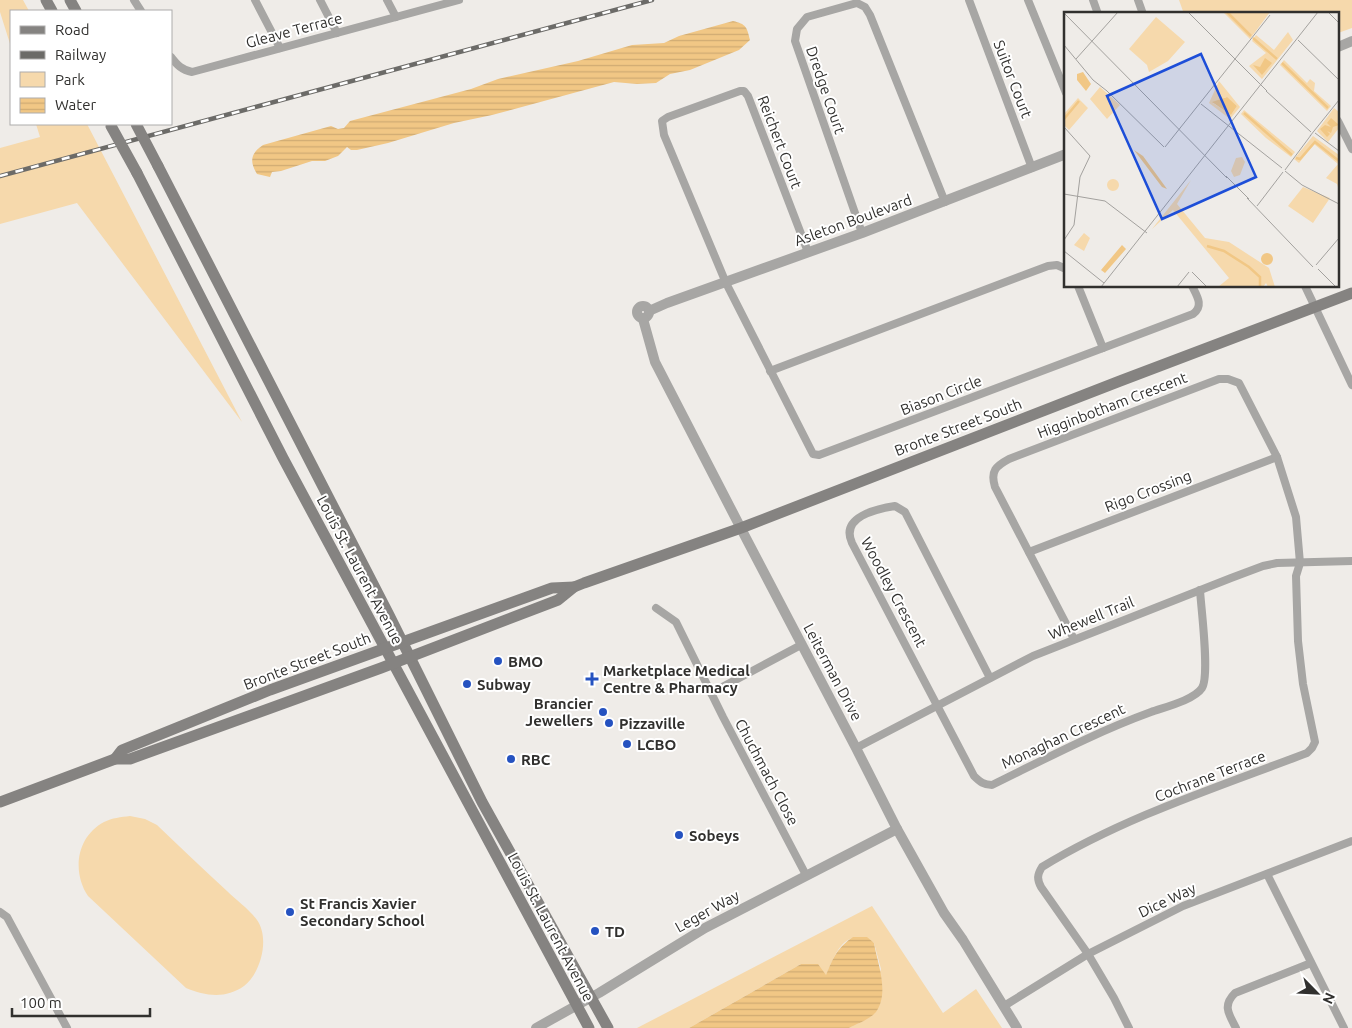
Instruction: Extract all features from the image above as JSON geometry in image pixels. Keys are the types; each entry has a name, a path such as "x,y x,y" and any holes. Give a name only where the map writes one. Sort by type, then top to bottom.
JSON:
{"main road":[{"name":"Louis St. Laurent Avenue","path":"110,125 137,173 283,458 589,1028"},
{"name":"Louis St. Laurent Avenue","path":"137,125 402,641 482,802 608,1028"},
{"name":"Bronte Street South","path":"0,802 115,759 130,759 392,663 558,600 574,588 741,528 1352,293"},
{"name":"Bronte Street South","path":"115,759 122,750 270,690 552,588 574,588"}],"street":[{"path":"255,0 280,48"},
{"path":"320,0 337,33"},
{"path":"387,0 396,17"},
{"name":"Gleave Terrace","path":"172,58 179,67 192,72 459,0"},
{"name":"Suitor Court","path":"968,0 1032,168"},
{"path":"1028,0 1064,88"},
{"path":"1093,0 1097,12"},
{"path":"1138,0 1142,12"},
{"name":"Dredge Court","path":"862,233 795,41 797,29 807,17 857,3 865,7 870,15 945,202"},
{"path":"1340,46 1352,41"},
{"name":"Reichert Court","path":"726,283 664,135 662,121 668,117 744,91 748,96 808,252"},
{"path":"1340,125 1352,149"},
{"name":"Asleton Boulevard","path":"646,315 667,303 862,233 1064,155"},
{"path":"770,371 1048,266 1057,265 1064,268"},
{"name":"Biason Circle","path":"726,283 813,454 820,456 1193,314 1199,306 1199,299 1193,288"},
{"path":"1079,288 1103,348"},
{"path":"1306,288 1352,385"},
{"name":"Leiterman Drive","path":"646,315 655,362 856,748 896,830 944,913 1017,1028"},
{"name":"Higginbotham Crescent","path":"1074,639 994,487 992,478 994,471 999,464 1009,459 1219,379 1228,379 1239,384 1244,390 1277,457 1296,517 1300,563"},
{"name":"Rigo Crossing","path":"1029,552 1277,457"},
{"name":"Woodley Crescent","path":"938,705 849,536 850,528 860,516 894,506 905,512 990,678"},
{"name":"Whewell Trail","path":"856,748 1033,656 1263,566 1352,561"},
{"name":"Cochrane Terrace","path":"1088,954 1041,887 1038,881 1038,874 1042,867 1143,816 1307,753 1312,748 1315,742 1303,684 1298,641 1296,576 1300,563"},
{"name":"Monaghan Crescent","path":"938,705 974,776 985,785 992,785 1080,740 1120,723 1182,701 1198,693 1205,680 1200,590"},
{"name":"Chuchmach Close","path":"656,608 676,622 806,875"},
{"path":"711,693 801,645"},
{"name":"Leger Way","path":"536,1028 705,928 896,830"},
{"name":"Dice Way","path":"1004,1006 1088,954 1183,906 1352,842"},
{"path":"1267,874 1344,1028"},
{"path":"0,912 7,917 67,1028"},
{"path":"1088,954 1129,1028"},
{"path":"1236,1028 1227,1011 1229,998 1235,992 1310,963"}],"green space":[{"path":"0,0 23,0 28,10 10,10 10,44 0,12"},
{"path":"1179,0 1352,0 1352,28 1340,32 1340,12 1183,12"},
{"path":"36,125 88,125 242,422 77,203 0,224 0,148 40,137"},
{"path":"130,816 145,819 157,825 257,920 263,936 262,955 255,973 244,986 230,993 215,995 186,988 88,896 80,876 79,866 82,846 87,837 104,822"},
{"path":"872,906 943,1013 976,989 1002,1028 849,1028 863,1021 881,969 874,943 865,938 856,937 849,939 843,944 833,959 826,976 801,964 689,1028 637,1028"}],"water":[{"path":"733,21 741,23 745,27 750,40 739,50 690,70 670,74 656,83 614,82 492,115 454,123 388,143 357,150 351,150 347,147 338,156 325,161 312,161 272,172 270,177 257,174 253,165 252,158 254,154 263,145 331,126 338,129 344,128 350,121 471,89 498,79 578,61 632,45 664,43 679,36"},
{"path":"853,937 867,937 874,943 881,978 882,996 880,1004 876,1012 867,1019 849,1028 689,1028 801,964 818,964 826,975 836,954"}],"railway":[{"path":"0,176 652,0"}],"place":[{"name":"BMO","path":"498,661"},
{"name":"Marketplace Medical Centre & Pharmacy","path":"592,679"},
{"name":"Subway","path":"467,684"},
{"name":"Brancier Jewellers","path":"603,712"},
{"name":"Pizzaville","path":"609,723"},
{"name":"LCBO","path":"627,744"},
{"name":"RBC","path":"511,759"},
{"name":"Sobeys","path":"679,835"},
{"name":"St Francis Xavier Secondary School","path":"290,912"},
{"name":"TD","path":"595,931"}]}
